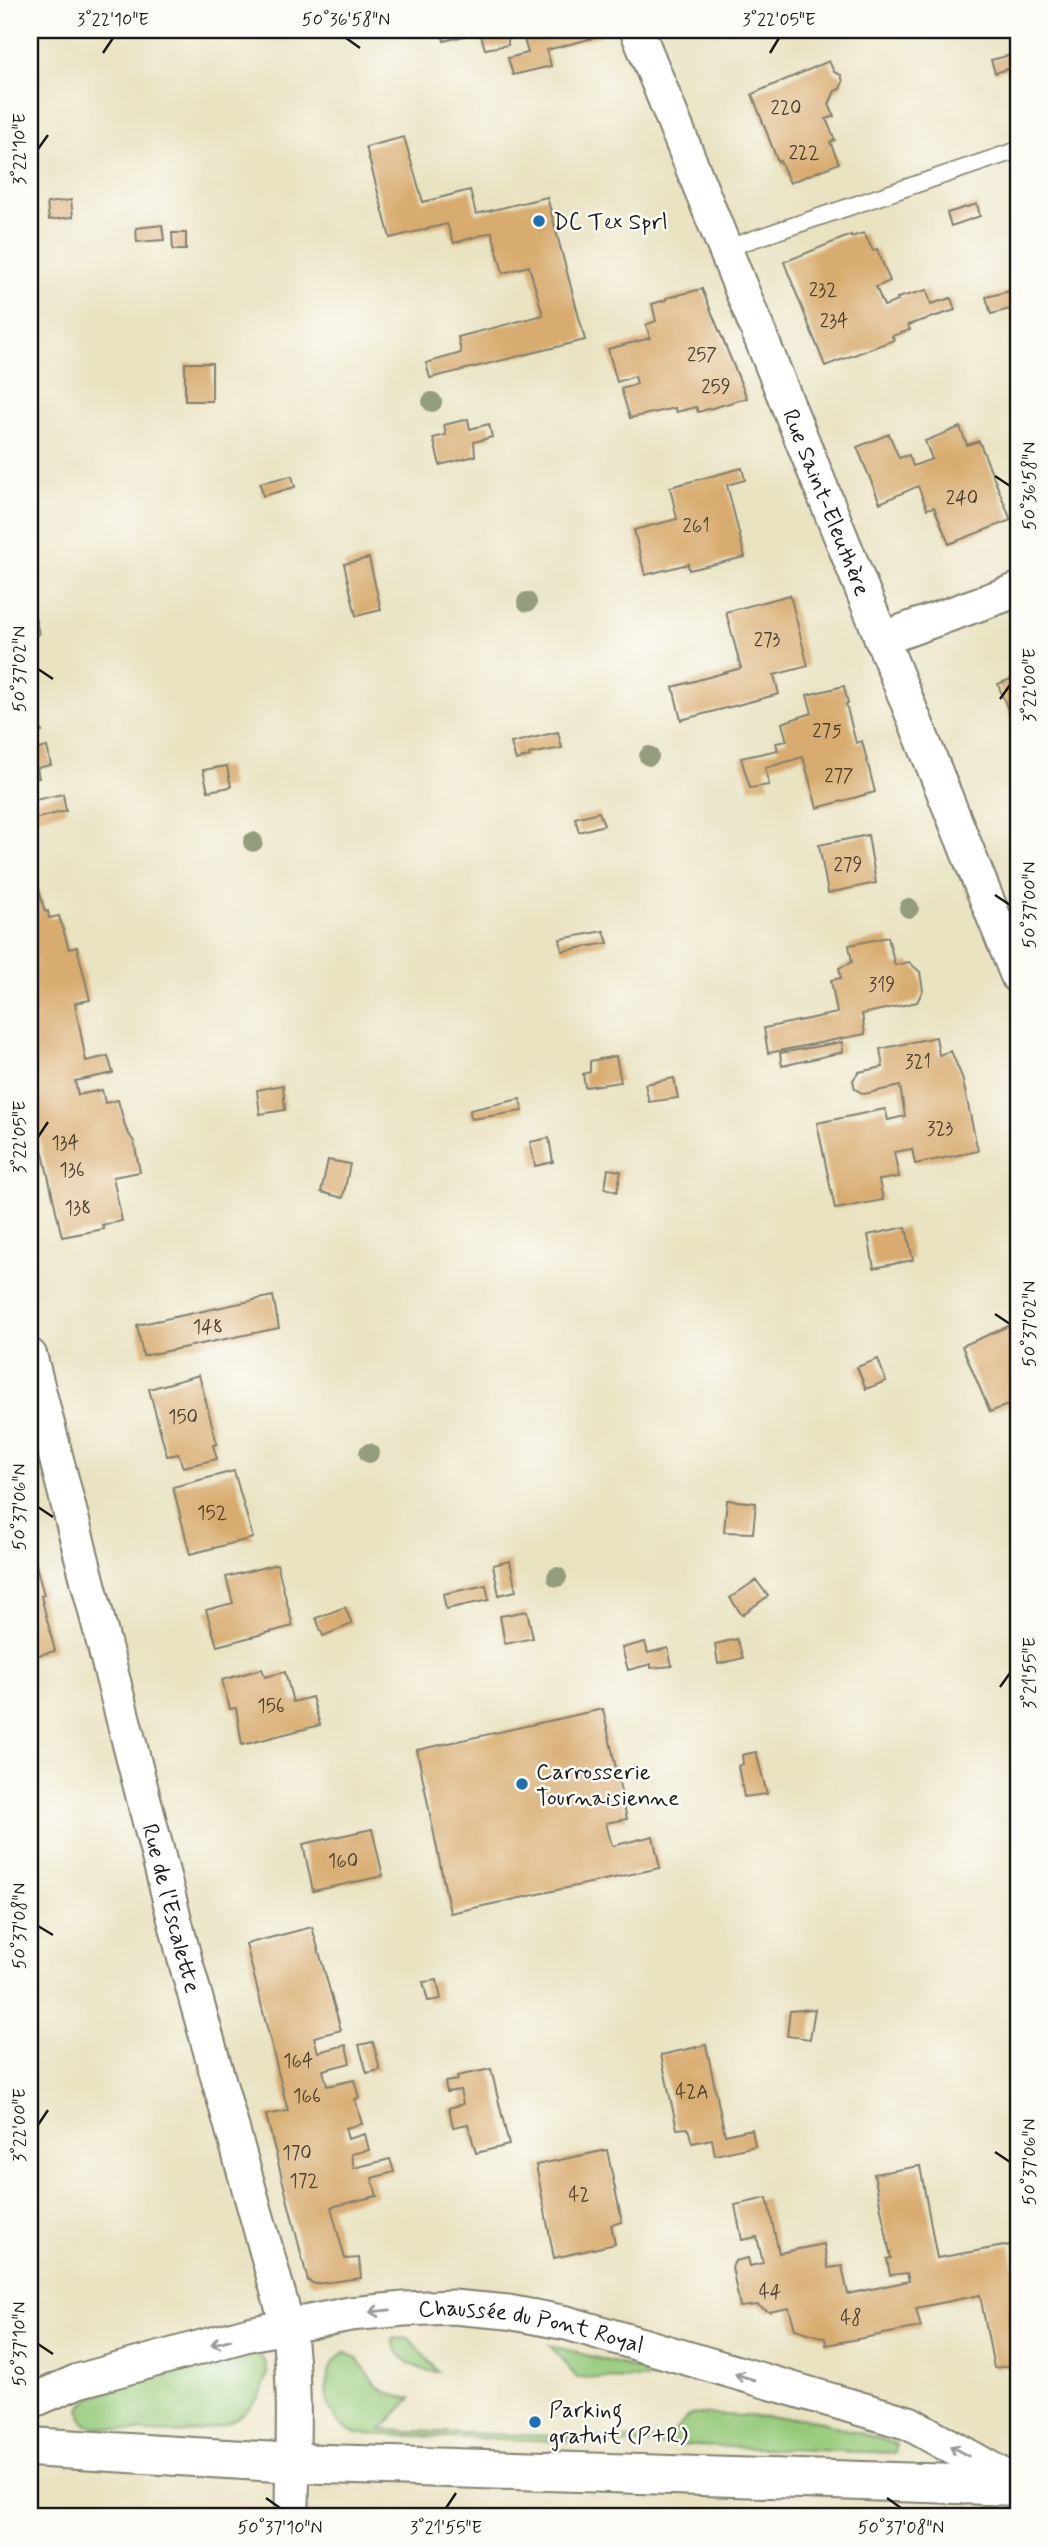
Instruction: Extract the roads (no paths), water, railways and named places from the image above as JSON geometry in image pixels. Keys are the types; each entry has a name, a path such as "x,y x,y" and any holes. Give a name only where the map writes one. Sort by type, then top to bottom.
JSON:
{"main road":[{"name":"Chaussée du Pont Royal","path":"30,2447 294,2463 1018,2485"}],"street":[{"name":"Rue Saint-Eleuthère","path":"636,30 1018,977"},
{"path":"881,639 1018,590"},
{"name":"Rue de l'Escalette","path":"30,1356 185,1960 288,2328 292,2357 294,2463"},
{"name":"Chaussée du Pont Royal","path":"30,2402 78,2381 249,2334 350,2314 453,2307 508,2312 567,2323 909,2423 1018,2485"},
{"path":"292,2516 294,2463"}],"lane":[{"path":"724,248 1018,150"}],"place":[{"name":"DC Tex Sprl","path":"539,221"},
{"name":"Carrosserie Tournaisienne","path":"522,1784"},
{"name":"Parking gratuit (P+R)","path":"535,2422"}]}
